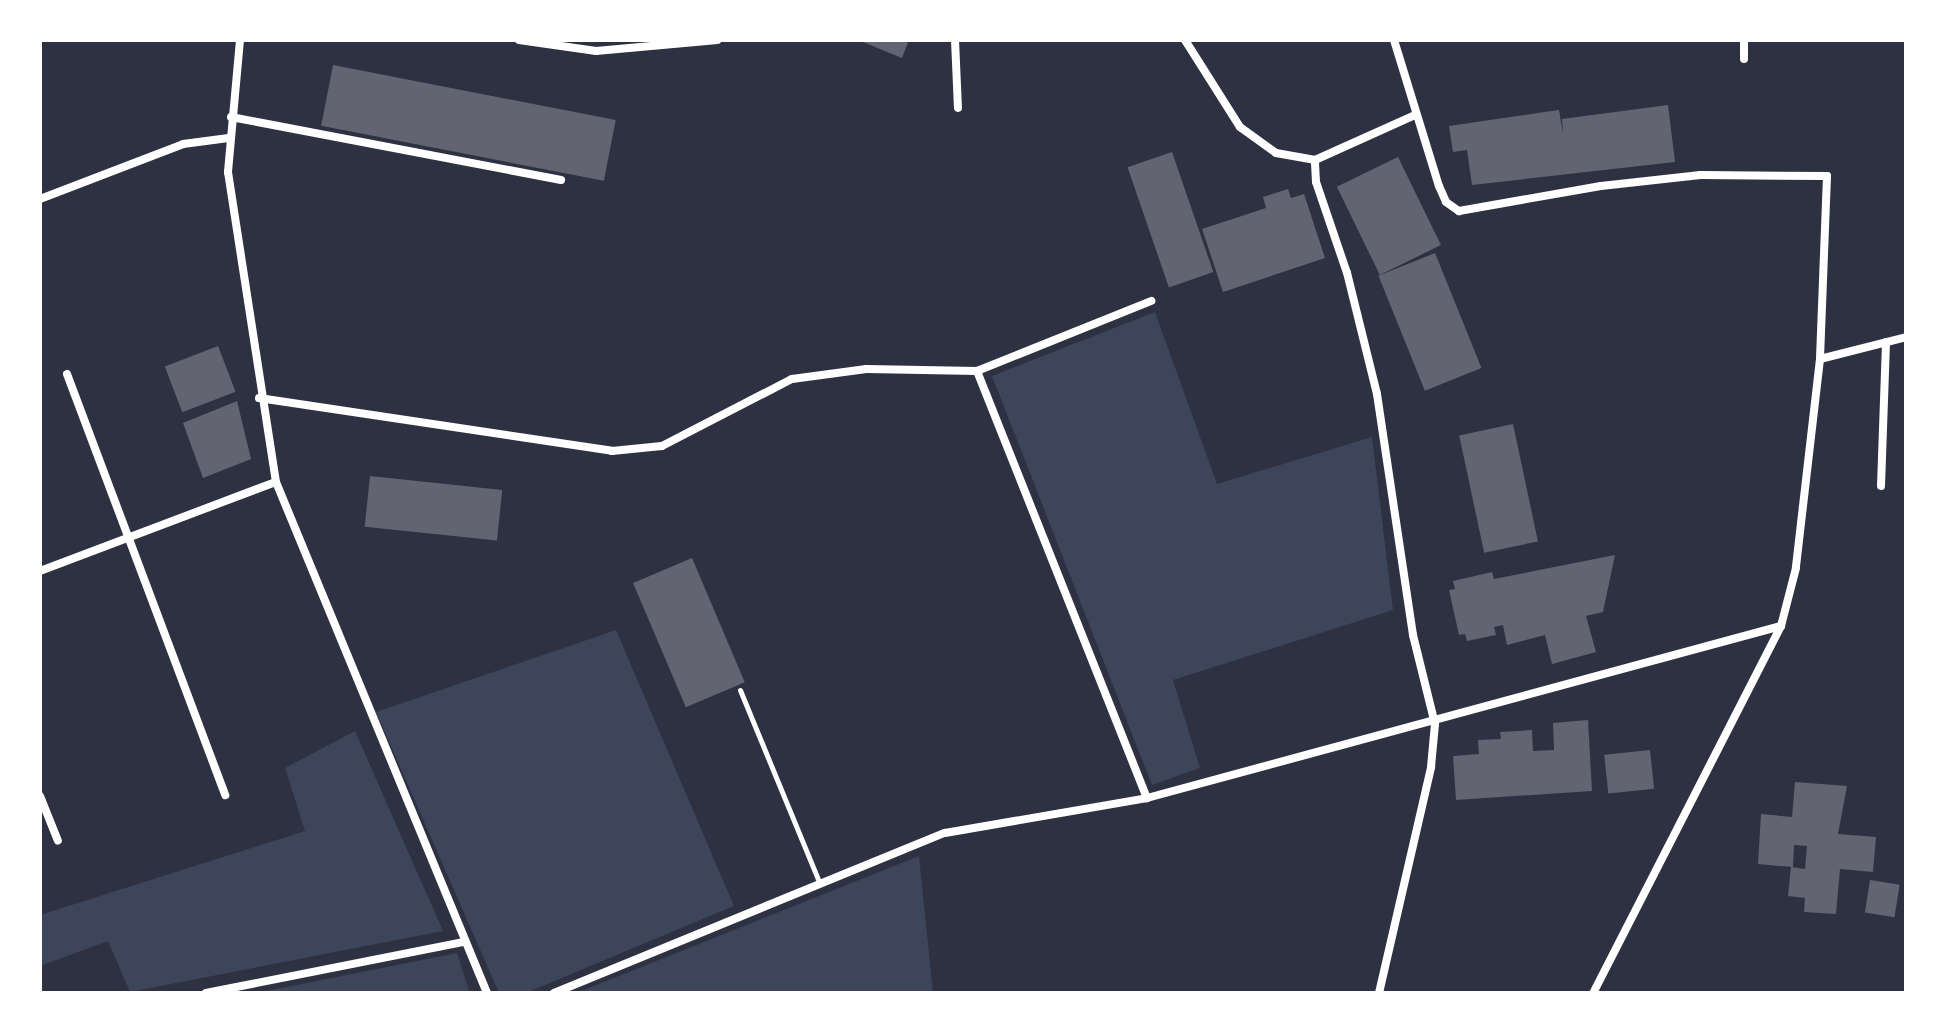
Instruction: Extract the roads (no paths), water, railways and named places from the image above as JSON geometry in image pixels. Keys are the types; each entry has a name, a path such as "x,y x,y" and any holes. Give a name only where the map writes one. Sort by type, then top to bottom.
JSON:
{"street":[{"path":"240,40 228,172 259,398 276,482 487,993"},
{"path":"519,40 596,51 718,40"},
{"path":"955,40 958,108"},
{"path":"1185,40 1240,127 1276,153 1315,160 1415,115"},
{"path":"1394,40 1415,115 1443,194 1459,211 1700,175 1827,176 1820,359 1796,568 1781,626 1593,993"},
{"path":"1744,40 1744,59"},
{"path":"231,117 561,180"},
{"path":"40,199 183,144 229,138"},
{"path":"1315,160 1316,182 1347,273 1377,394 1413,635 1435,724 1431,767 1379,993"},
{"path":"259,398 612,451 662,446 792,379 866,369 977,371 1151,301"},
{"path":"1820,359 1906,337"},
{"path":"1881,486 1886,342"},
{"path":"977,371 1147,798"},
{"path":"67,374 225,795"},
{"path":"40,571 276,482"},
{"path":"554,993 945,833 1147,798 1435,724 1781,626"},
{"path":"40,796 58,841"},
{"path":"206,993 464,942"}],"lane":[{"path":"740,690 820,884"}]}
